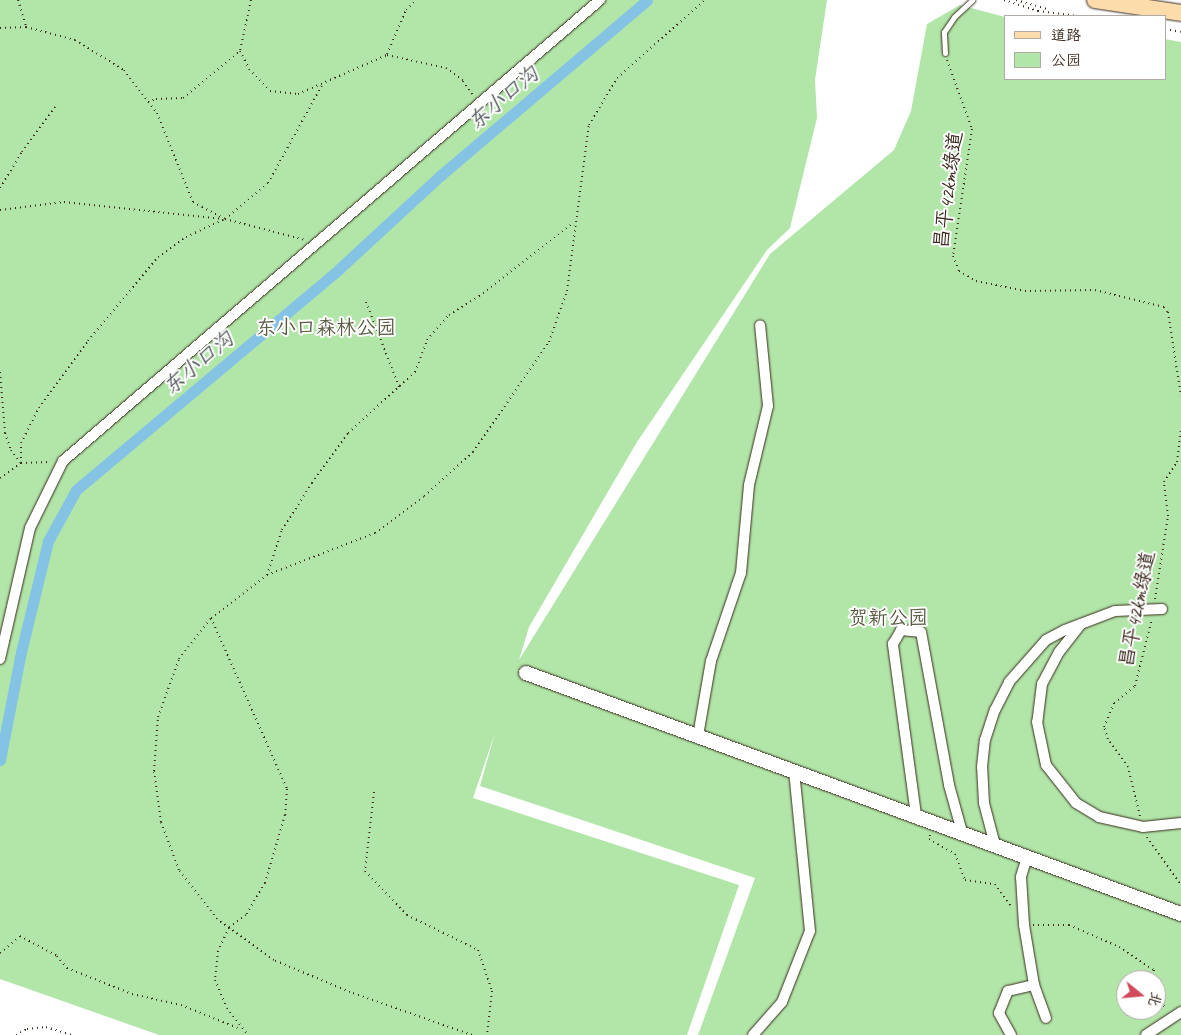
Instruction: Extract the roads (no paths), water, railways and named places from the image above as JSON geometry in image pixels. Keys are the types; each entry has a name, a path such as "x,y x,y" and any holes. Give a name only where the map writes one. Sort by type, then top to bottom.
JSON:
{"main road":[{"path":"1094,0 1181,13"}],"street":[{"path":"0,659 30,528 63,461 600,0"},
{"path":"698,736 711,662 741,573 750,485 768,406 760,325"},
{"path":"995,845 984,803 982,767 985,740 994,710 1009,682 1046,640 1085,621 1115,611 1158,608"},
{"path":"1085,621 1058,652 1044,678 1038,700 1040,746 1057,783 1076,803 1116,823 1143,827 1181,823"},
{"path":"916,815 893,644 901,630 921,632 949,785 962,832"},
{"path":"526,673 794,770 1181,914"},
{"path":"753,1035 782,1002 810,930 794,770"},
{"path":"1027,857 1021,877 1034,985 1046,1018"},
{"path":"1011,1035 998,1013 1008,991 1034,985"},
{"path":"1146,1035 1178,1014"}],"lane":[{"path":"945,54 944,32 954,17 972,0"}],"waterway":[{"name":"东小口沟","path":"0,760 21,652 48,541 76,490 339,269 441,175 647,0"}],"park label":[{"name":"东小口森林公园","path":"326,327"},
{"name":"贺新公园","path":"888,617"}]}
